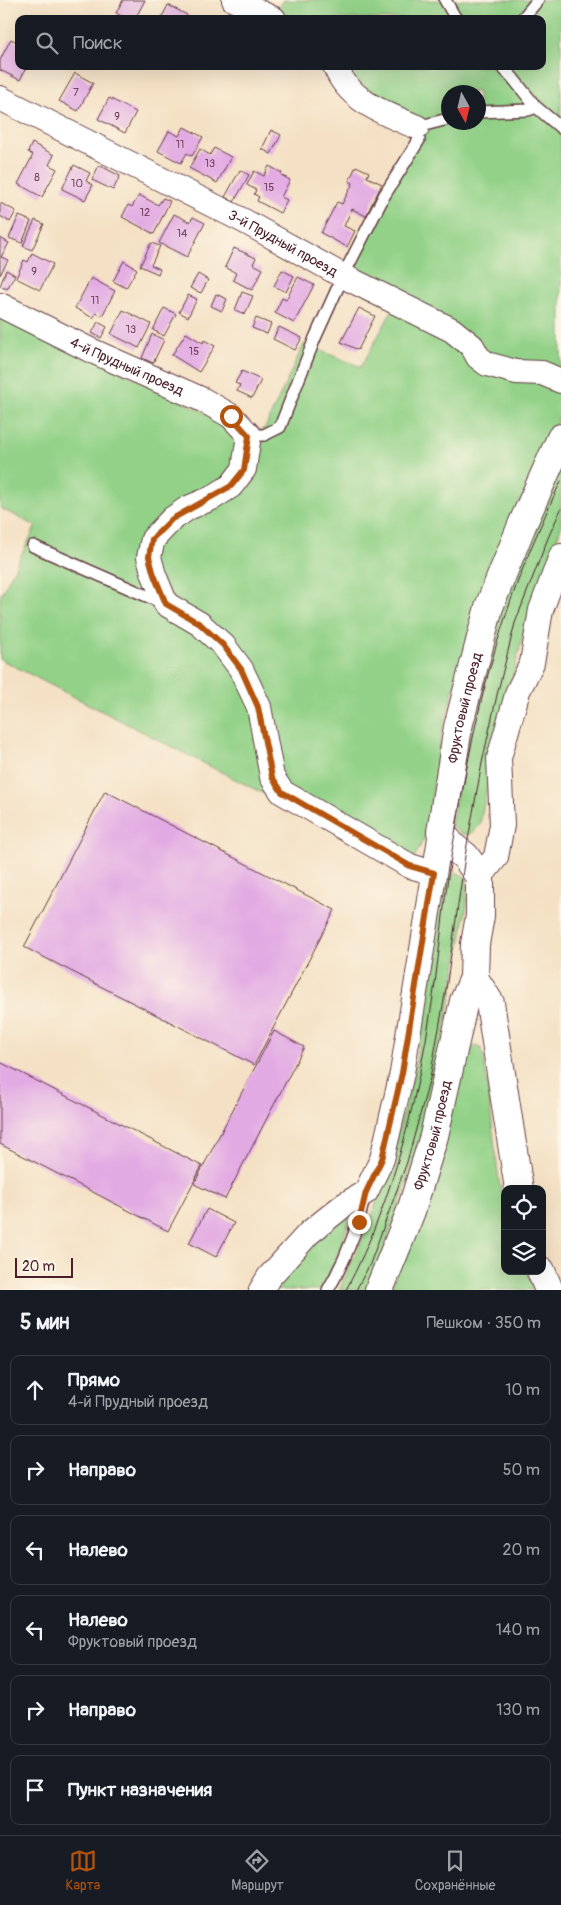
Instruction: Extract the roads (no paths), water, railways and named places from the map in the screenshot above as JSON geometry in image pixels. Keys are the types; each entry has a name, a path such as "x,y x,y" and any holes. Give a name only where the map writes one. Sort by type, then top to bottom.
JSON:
{"street":[{"path":"234,0 266,15"},
{"path":"336,70 349,89 378,111 417,127"},
{"name":"3-й Прудный проезд","path":"0,98 244,221 343,276 452,330 472,346 478,357 487,364 516,372 542,373 561,381"},
{"name":"4-й Прудный проезд","path":"0,305 90,350 203,400 231,416 249,436"},
{"path":"249,436 244,470 231,486 172,519 152,539 149,557 166,604 200,624 223,645 241,669 258,707 272,777 282,792 410,866 434,873"},
{"name":"Фруктовый проезд","path":"441,832 458,727 489,607 522,525 561,438"},
{"path":"441,832 465,856 480,876 496,858 502,825 499,758 518,691 532,663 541,610 561,556"},
{"path":"261,1290 269,1277 309,1233 344,1205 366,1192 382,1159 402,1073 441,832"},
{"name":"Фруктовый проезд","path":"378,1290 412,1211 434,1136 464,1001 474,978 480,916 480,876"},
{"path":"474,978 490,1003 518,1185"},
{"path":"543,1275 549,1290"}],"lane":[{"path":"445,0 454,15"},
{"path":"525,15 538,0"},
{"path":"511,72 536,108 561,128"},
{"path":"486,112 536,108"},
{"path":"249,436 264,435 280,427 314,338 343,276 384,196 419,140 417,127 441,121"},
{"path":"33,546 166,604"},
{"path":"328,1290 342,1266 359,1222 366,1192"}],"tram line":[{"path":"346,1290 364,1254 379,1217 404,1141 429,1022 458,816 474,730 488,674 517,583 561,481"},
{"path":"356,1290 370,1264 407,1162 430,1078 446,989 465,856 497,695 515,623 561,509"}]}
